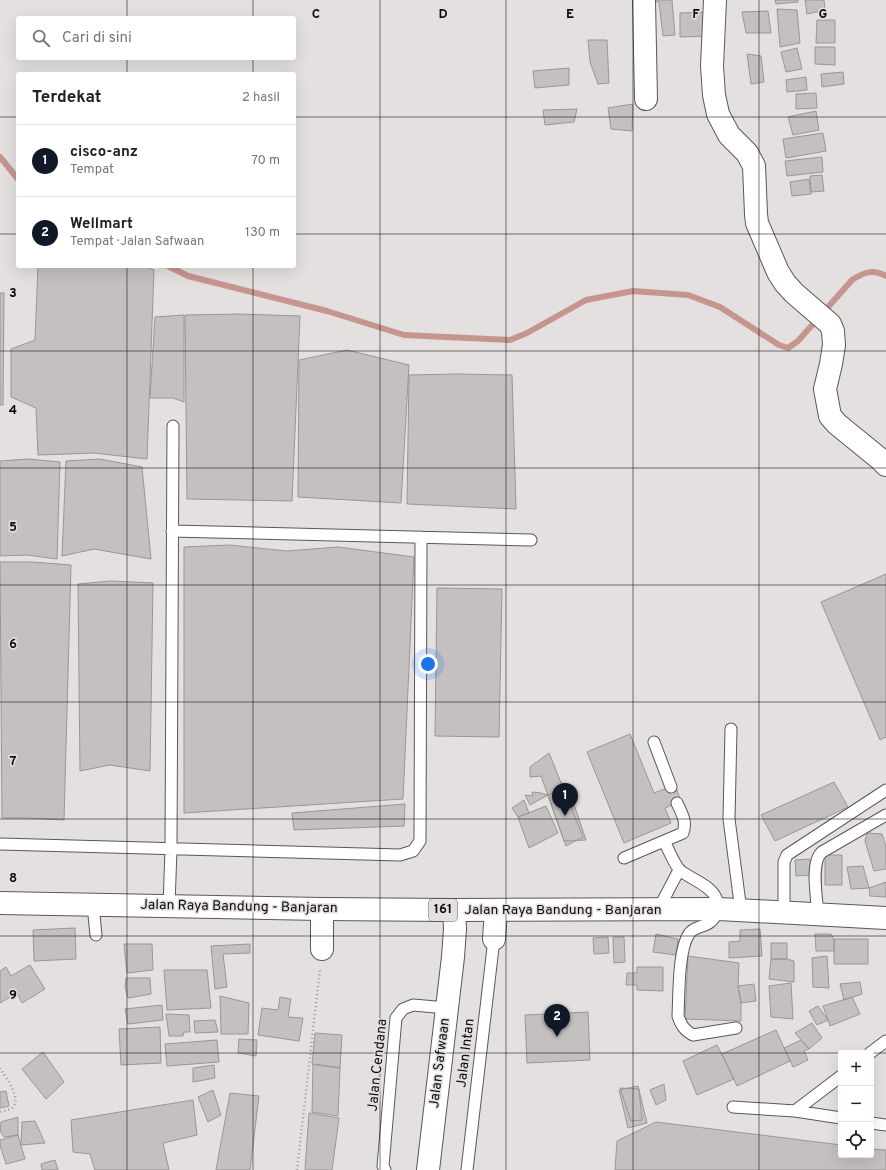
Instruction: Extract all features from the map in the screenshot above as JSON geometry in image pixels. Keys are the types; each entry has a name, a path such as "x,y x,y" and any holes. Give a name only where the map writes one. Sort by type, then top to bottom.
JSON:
{"main road":[{"path":"644,0 646,99"},
{"path":"715,0 712,66 714,96 718,114 729,135 747,153 754,166 757,223 778,272 794,293 822,317 833,331 834,345 825,389 830,416 837,424 886,465"},
{"name":"Jalan Raya Bandung - Banjaran","path":"0,903 94,913 169,906 322,909 454,934 496,910 718,909 886,918"},
{"path":"322,909 323,940"},
{"path":"494,939 496,910"},
{"name":"Jalan Safwaan","path":"428,1170 454,934"}],"lane":[{"path":"169,906 171,849 173,426"},
{"path":"172,531 531,540"},
{"path":"0,844 400,855 413,851 420,841 421,537"},
{"path":"731,729 729,819 741,911"},
{"path":"654,742 671,786"},
{"path":"784,913 784,862 787,855 886,790"},
{"path":"624,858 683,833 685,822 677,803"},
{"path":"818,914 815,875 818,855 886,815"},
{"path":"664,841 679,870 710,890 717,900 718,909 714,919 709,924 693,930 686,939 682,956 678,1016 681,1024 683,1028 693,1035 736,1028"},
{"path":"658,910 679,870"},
{"path":"94,913 96,935"},
{"name":"Jalan Intan","path":"467,1170 494,939"},
{"name":"Jalan Cendana","path":"385,1170 383,1166 396,1018 403,1009 413,1005 446,1008"},
{"path":"874,1050 886,1041"},
{"path":"795,1111 838,1078"},
{"path":"733,1107 795,1111 838,1118"},
{"path":"874,1123 886,1125"}],"path":[{"path":"297,1170 323,940"},
{"path":"0,1068 16,1098 13,1107 0,1112"}],"building":[{"path":"672,0 675,35 663,36 659,2 649,1"},
{"path":"775,0 798,0 798,2 776,4"},
{"path":"805,0 824,0 825,10 807,14"},
{"path":"777,9 797,10 800,43 780,47"},
{"path":"768,11 771,33 746,33 742,12"},
{"path":"709,12 710,36 680,37 680,13"},
{"path":"817,20 835,20 835,43 816,43"},
{"path":"588,40 607,40 609,83 598,84 590,62"},
{"path":"815,47 835,47 835,65 815,64"},
{"path":"797,48 802,69 786,72 781,52"},
{"path":"747,54 761,56 764,82 751,84"},
{"path":"569,68 569,85 535,88 533,71"},
{"path":"843,72 844,84 822,87 821,74"},
{"path":"806,77 807,90 787,92 786,80"},
{"path":"816,93 817,108 796,109 796,94"},
{"path":"633,104 632,131 611,129 608,108"},
{"path":"577,109 574,122 545,125 543,110"},
{"path":"816,111 819,130 793,135 788,117"},
{"path":"823,133 826,151 786,158 783,139"},
{"path":"822,157 823,172 787,176 785,161"},
{"path":"822,175 824,191 811,192 810,176"},
{"path":"809,179 811,194 792,196 790,182"},
{"path":"38,268 149,268 154,270 147,459 94,453 38,455 36,408 11,397 11,349 35,340"},
{"path":"0,293 4,293 3,405 0,405"},
{"path":"239,314 300,316 292,501 187,499 185,315"},
{"path":"184,315 184,402 173,398 150,398 155,317"},
{"path":"347,350 409,365 401,503 298,497 299,360"},
{"path":"409,375 512,375 516,509 407,504"},
{"path":"28,459 60,462 57,559 27,555 0,556 0,461"},
{"path":"100,459 142,467 151,559 94,549 62,556 66,461"},
{"path":"229,545 287,551 338,547 414,557 403,799 184,813 184,547"},
{"path":"0,562 32,562 71,565 64,820 2,818"},
{"path":"886,574 886,737 880,740 821,602"},
{"path":"111,581 153,583 150,771 110,765 80,771 78,584"},
{"path":"437,588 502,589 499,737 435,736"},
{"path":"630,734 654,793 675,785 681,801 665,808 671,823 624,843 587,752"},
{"path":"549,753 583,837 566,846 541,776 530,777 530,767"},
{"path":"834,782 848,807 775,841 761,815"},
{"path":"568,787 586,840 564,841 548,795"},
{"path":"532,792 548,795 530,805 525,795 533,796"},
{"path":"524,800 529,813 518,817 512,808"},
{"path":"405,804 404,826 294,830 292,813"},
{"path":"546,806 558,833 529,848 518,817"},
{"path":"867,833 882,834 886,847 886,869 874,871 865,841"},
{"path":"825,855 842,855 842,885 825,885"},
{"path":"810,859 812,875 796,876 795,860"},
{"path":"863,866 869,888 851,889 847,867"},
{"path":"886,882 886,897 870,896 869,888"},
{"path":"75,928 76,959 34,961 33,930"},
{"path":"760,929 762,956 729,958 729,942 740,941 740,930"},
{"path":"656,934 678,939 676,955 653,952"},
{"path":"815,934 831,934 834,939 834,951 816,951"},
{"path":"608,937 609,953 594,954 593,938"},
{"path":"613,937 624,937 625,962 614,963"},
{"path":"834,939 868,939 868,964 834,964"},
{"path":"771,943 787,943 787,959 771,959"},
{"path":"124,944 152,944 153,970 127,973"},
{"path":"250,944 250,953 223,954 227,987 215,989 211,946"},
{"path":"688,956 739,963 738,986 741,1003 741,1021 685,1019"},
{"path":"827,956 829,988 813,987 812,958"},
{"path":"771,959 787,959 794,961 794,982 769,979"},
{"path":"30,965 45,989 22,1003 17,993 0,1003 0,971 6,967 11,976"},
{"path":"637,967 663,967 663,991 637,990 637,985 626,985 627,973 637,973"},
{"path":"164,970 207,970 211,1008 167,1010"},
{"path":"126,978 150,978 151,994 128,998 125,987"},
{"path":"860,982 862,994 844,1000 840,984"},
{"path":"791,983 793,1019 771,1017 769,986"},
{"path":"754,984 756,1001 741,1003 738,986"},
{"path":"220,996 249,1003 248,1034 221,1034"},
{"path":"280,997 291,999 288,1017 303,1018 299,1041 258,1035 262,1008 278,1010"},
{"path":"852,997 860,1014 830,1026 823,1006"},
{"path":"162,1005 163,1020 128,1024 125,1009"},
{"path":"818,1006 828,1020 817,1025 809,1011"},
{"path":"588,1012 590,1060 527,1063 525,1015"},
{"path":"166,1014 189,1015 190,1032 184,1032 183,1036 169,1036"},
{"path":"215,1020 218,1032 195,1033 194,1021"},
{"path":"812,1023 822,1038 809,1049 795,1033"},
{"path":"160,1027 161,1063 121,1065 119,1029"},
{"path":"776,1030 790,1061 737,1086 722,1054"},
{"path":"315,1033 342,1035 340,1068 312,1064"},
{"path":"239,1039 257,1040 256,1056 238,1053"},
{"path":"217,1040 219,1062 167,1066 165,1044"},
{"path":"801,1040 809,1049 804,1051 808,1060 793,1067 784,1048"},
{"path":"717,1045 734,1079 697,1095 683,1061"},
{"path":"43,1052 64,1082 46,1099 22,1069"},
{"path":"313,1064 340,1068 338,1116 312,1112"},
{"path":"214,1065 215,1078 193,1082 193,1068"},
{"path":"664,1084 666,1100 656,1105 650,1090"},
{"path":"638,1086 647,1123 628,1128 619,1090"},
{"path":"620,1088 639,1089 642,1120 631,1121"},
{"path":"213,1090 221,1115 208,1122 198,1097"},
{"path":"6,1091 9,1106 0,1108 0,1092"},
{"path":"230,1093 259,1096 250,1170 216,1170"},
{"path":"193,1100 197,1135 163,1143 169,1170 95,1170 90,1154 73,1152 71,1120"},
{"path":"309,1113 339,1118 332,1170 305,1170"},
{"path":"18,1117 18,1135 4,1137 0,1131 1,1122"},
{"path":"35,1121 45,1143 21,1145 22,1122"},
{"path":"656,1122 838,1145 838,1158 874,1158 874,1149 886,1150 886,1170 615,1170 617,1141"},
{"path":"18,1135 25,1159 6,1164 0,1145 0,1140"},
{"path":"55,1160 58,1170 42,1170 41,1164"}],"waterway":[{"path":"0,157 16,177"},
{"path":"172,268 188,276 327,311 404,335 510,340 527,333 586,300 633,291 688,295 720,307 779,345 788,348 798,341 852,280 869,272 886,276"}],"place":[{"name":"cisco-anz","path":"565,816"},
{"name":"Wellmart","path":"557,1037"}]}
